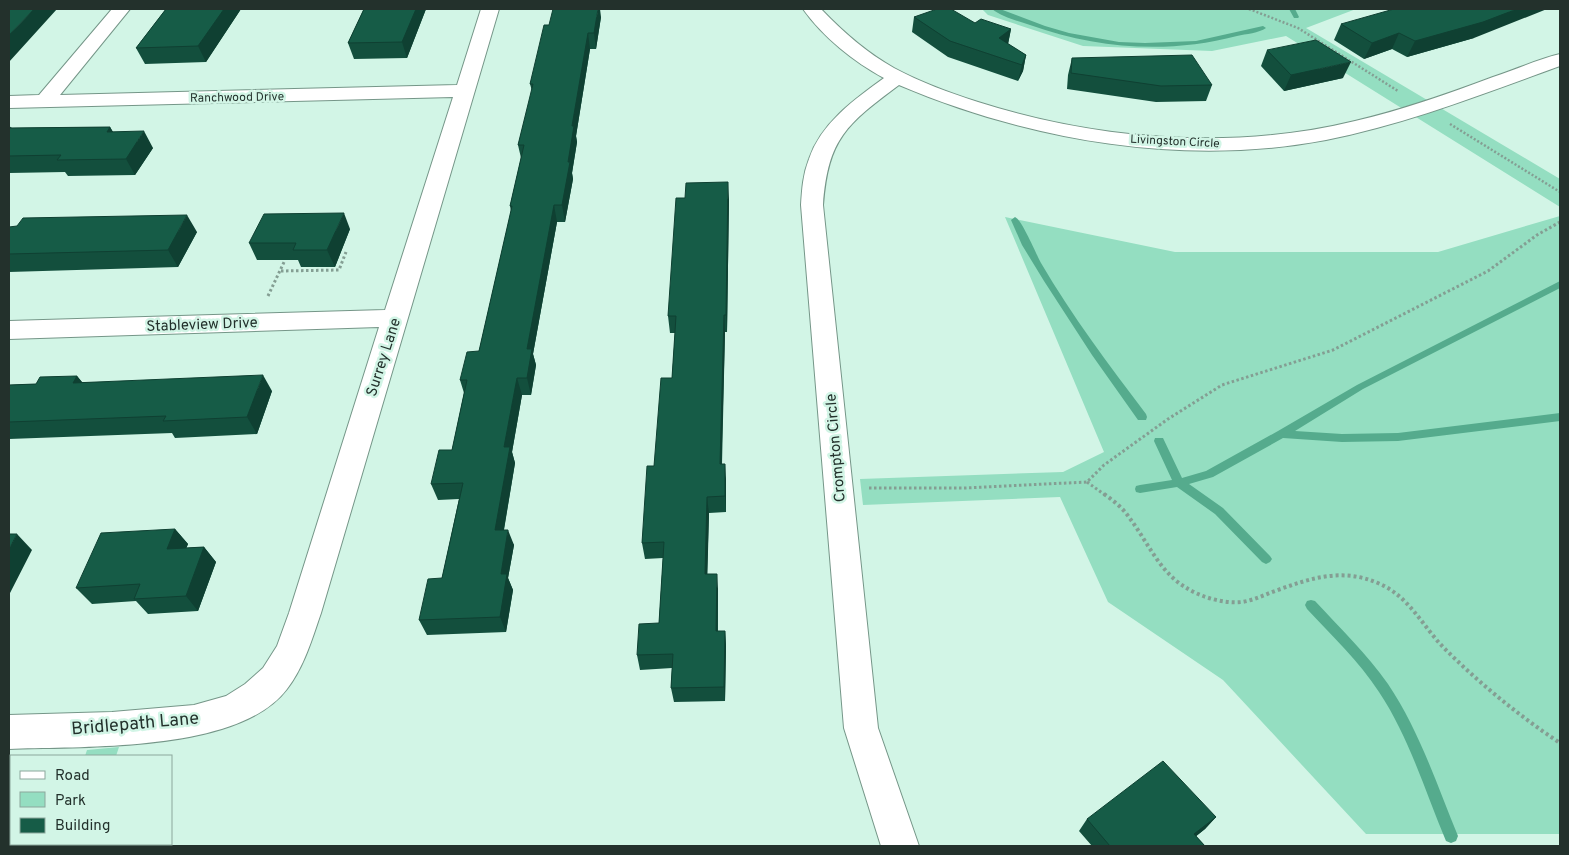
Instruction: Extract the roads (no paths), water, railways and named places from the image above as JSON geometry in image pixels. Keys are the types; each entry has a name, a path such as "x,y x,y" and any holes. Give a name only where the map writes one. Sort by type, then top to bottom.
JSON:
{"street":[{"path":"45,102 121,9"},
{"name":"Surrey Lane","path":"257,695 275,679 291,653 305,613 348,465 396,318 490,9"},
{"name":"Livingston Circle","path":"812,9 831,31 864,56 898,77 952,100 998,114 1099,136 1203,144 1290,140 1357,127 1560,60"},
{"name":"Crompton Circle","path":"898,77 857,107 836,128 824,147 815,173 812,206 861,728 900,846"},
{"name":"Ranchwood Drive","path":"9,102 464,91"},
{"name":"Stableview Drive","path":"9,330 396,318"},
{"name":"Bridlepath Lane","path":"9,732 112,728 194,721 234,710 257,695"}],"waterway":[{"path":"995,9 1043,27 1093,40 1119,44 1170,45 1196,43 1263,28"},
{"path":"1292,9 1296,17"},
{"path":"1015,220 1047,279 1142,417"},
{"path":"1282,434 1360,387 1560,284"},
{"path":"1282,434 1342,438 1398,437 1560,417"},
{"path":"1179,483 1209,474 1282,434"},
{"path":"1159,441 1179,483"},
{"path":"1140,489 1179,483"},
{"path":"1179,483 1219,511 1266,559"},
{"path":"1311,605 1358,656 1394,705 1412,741 1451,836"}]}
